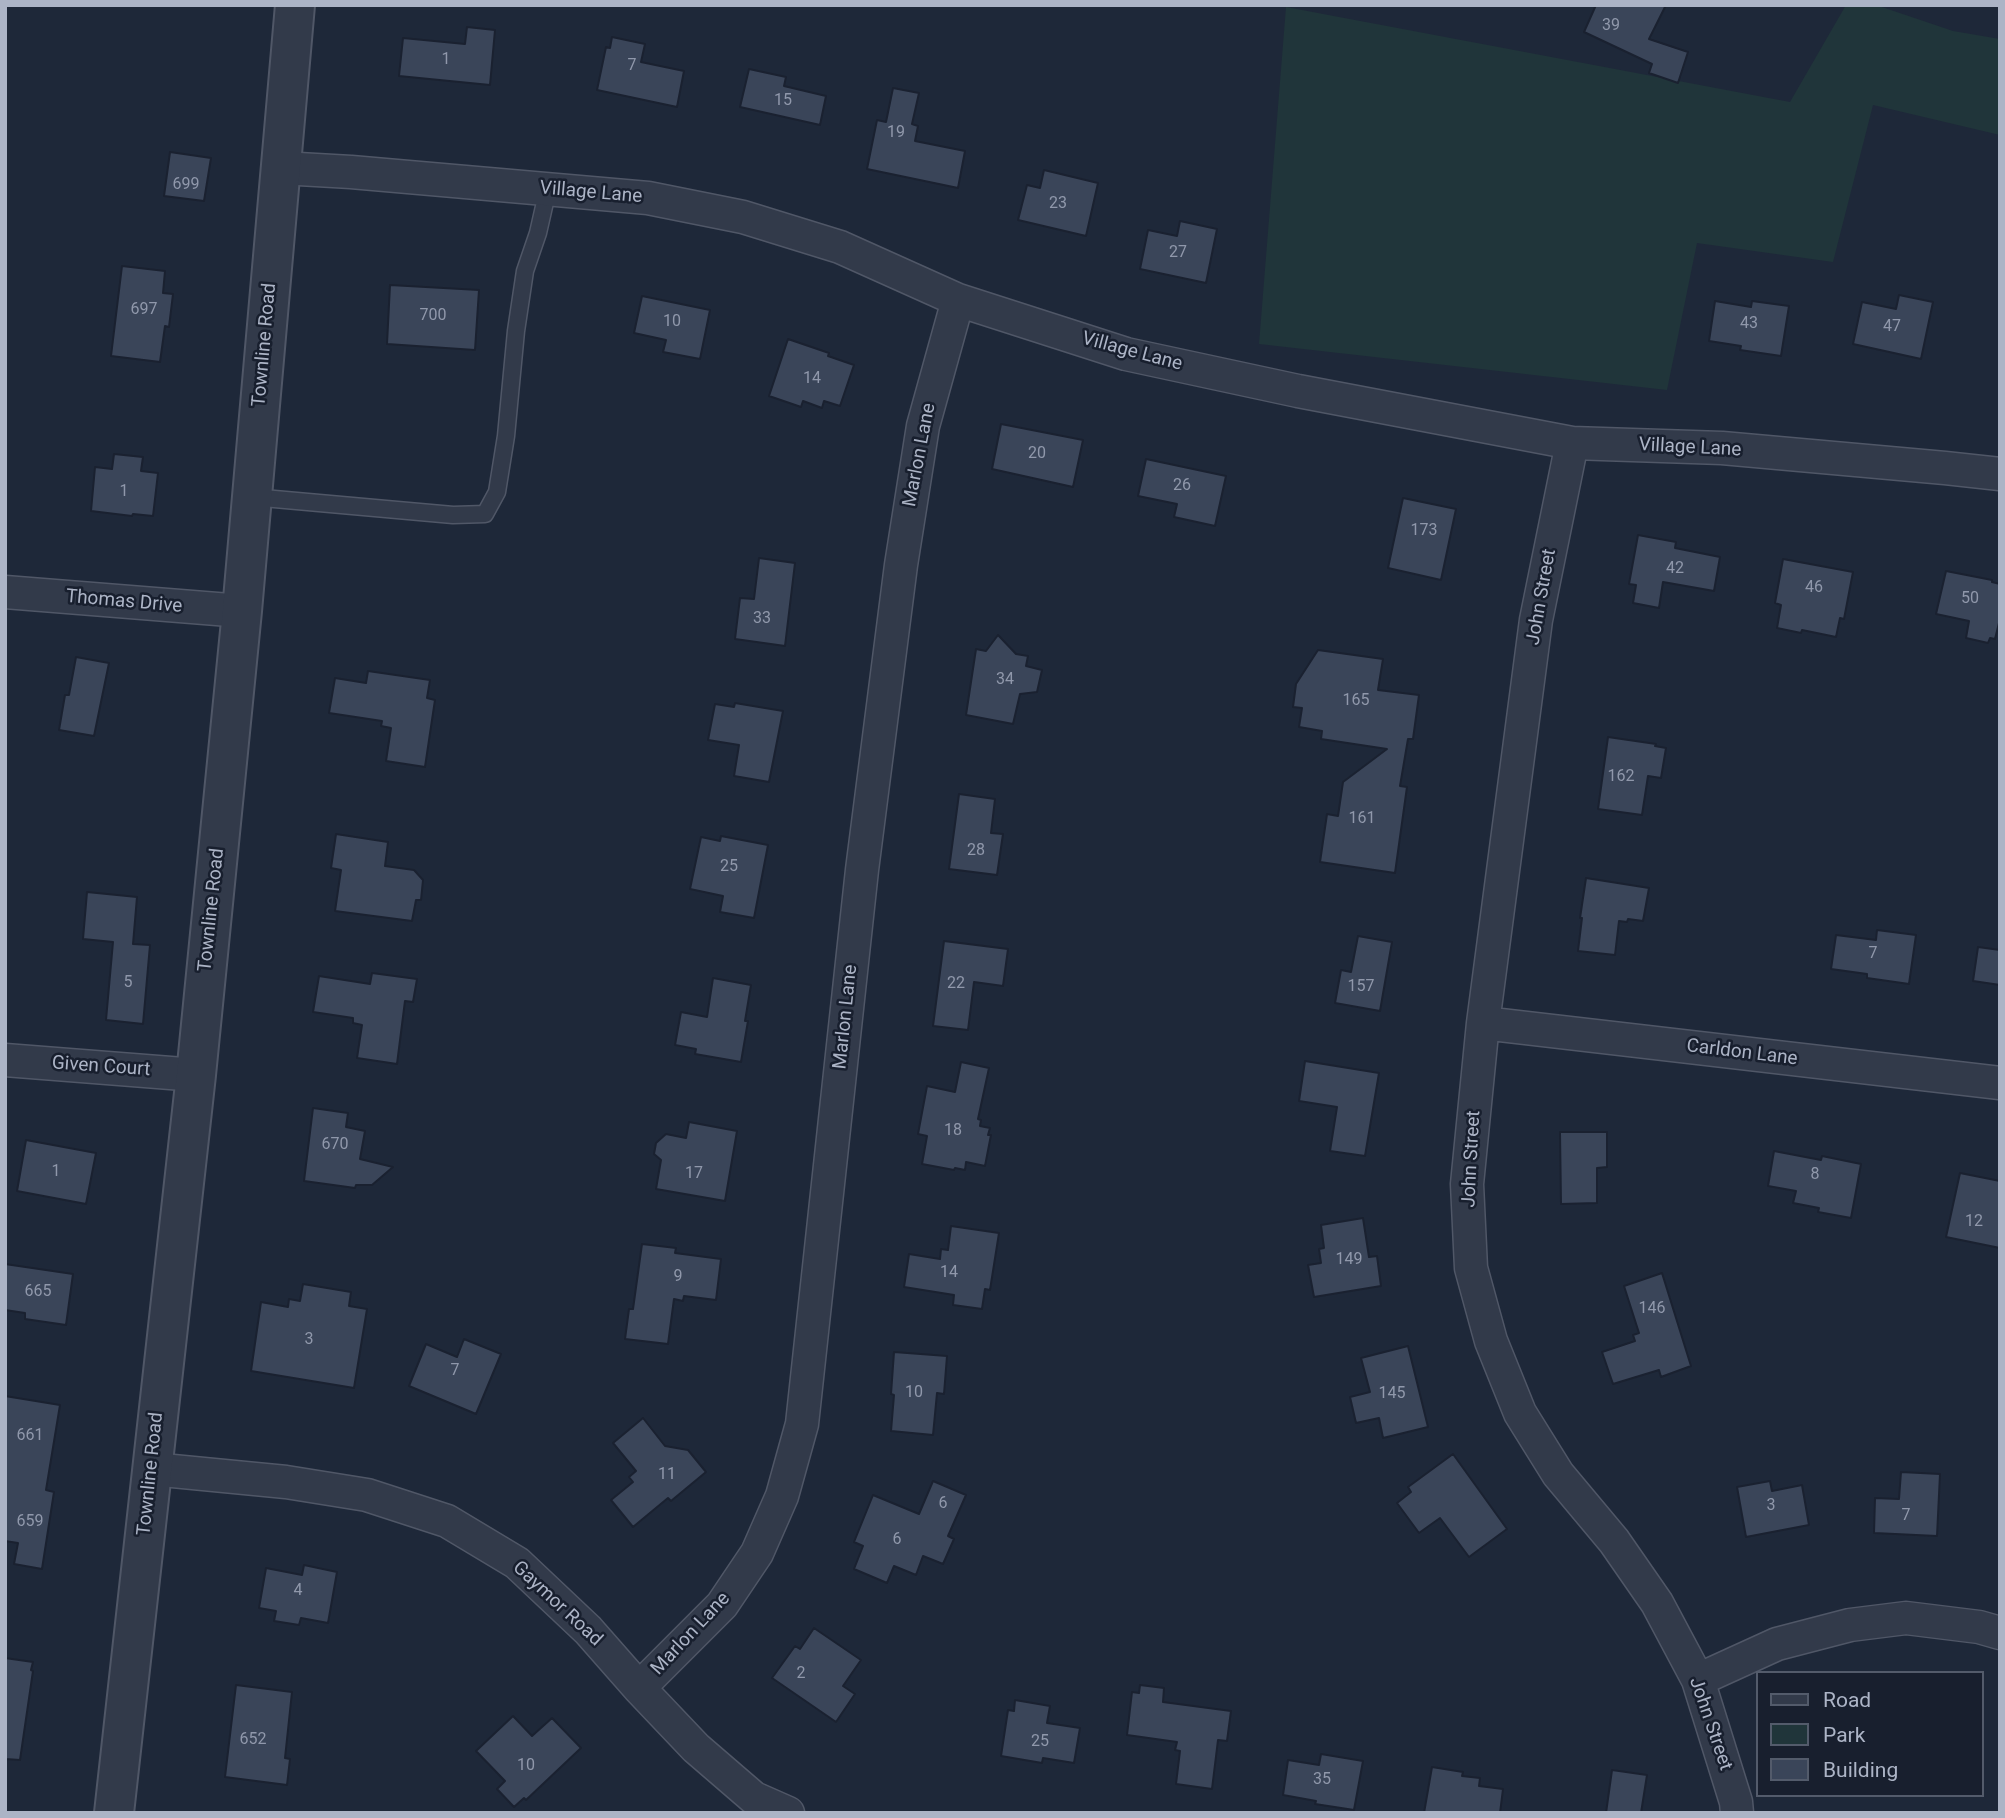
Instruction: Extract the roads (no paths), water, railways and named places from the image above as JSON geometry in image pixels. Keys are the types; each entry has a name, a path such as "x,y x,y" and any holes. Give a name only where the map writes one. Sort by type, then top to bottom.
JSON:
{"street":[{"name":"Townline Road","path":"114,1813 196,1075 242,611 295,5"},
{"name":"Village Lane","path":"281,168 648,198 743,217 840,247 958,300 1126,354 1298,391 1572,443 1721,448 2000,474"},
{"name":"Marlon Lane","path":"639,1688 722,1605 757,1553 782,1496 802,1424 862,870 901,565 923,426 958,300"},
{"name":"John Street","path":"1572,443 1536,620 1483,1023 1467,1184 1471,1268 1491,1341 1520,1413 1558,1474 1614,1541 1657,1604 1698,1681 1736,1801 1737,1813"},
{"name":"Thomas Drive","path":"5,592 242,611"},
{"name":"Carldon Lane","path":"1483,1023 2000,1083"},
{"name":"Given Court","path":"5,1060 196,1075"},
{"name":"Gaymor Road","path":"152,1469 286,1482 367,1495 447,1521 517,1563 588,1630 696,1748 754,1798 788,1813"},
{"path":"1698,1681 1777,1644 1850,1625 1906,1618 1979,1627 2000,1633"}],"lane":[{"path":"252,497 453,515 485,514 497,492 525,271 538,233 548,189"}]}
